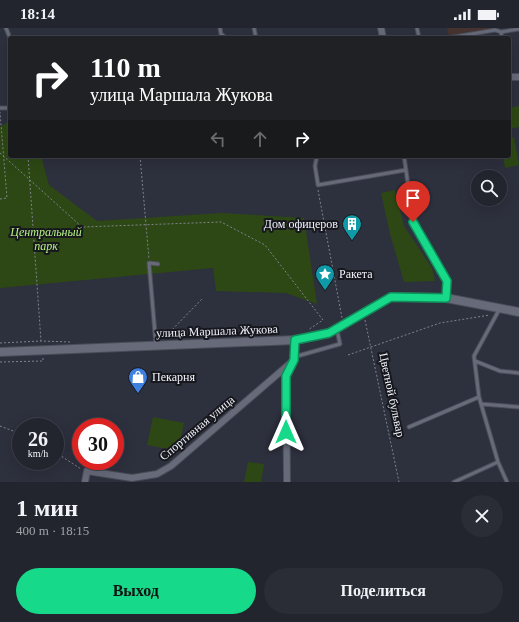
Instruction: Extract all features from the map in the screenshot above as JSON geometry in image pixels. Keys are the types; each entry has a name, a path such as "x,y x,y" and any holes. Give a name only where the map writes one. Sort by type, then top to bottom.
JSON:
{"street":[{"name":"улица Маршала Жукова","path":"0,352 158,344 295,340 329,333 391,297 446,298 498,311 519,312"},
{"path":"287,482 286,376 294,358 295,340"},
{"name":"Спортивная улица","path":"87,472 132,478 157,474 171,466 294,358"},
{"path":"85,482 87,472"}],"lane":[{"path":"460,36 495,30 501,32 519,29"},
{"path":"501,32 502,36"},
{"path":"317,158 315,166 318,185 406,170"},
{"path":"404,158 413,222 447,281 446,298"},
{"path":"158,264 149,263 158,344"},
{"path":"498,311 474,356 479,397 498,462 507,482"},
{"path":"294,358 340,344 340,327"},
{"path":"475,361 500,371 519,373"},
{"path":"408,427 479,397"},
{"path":"481,404 519,407"},
{"path":"454,482 498,462"}],"path":[{"path":"0,108 7,198 0,199"},
{"path":"0,153 82,227 221,222 265,245 323,320"},
{"path":"0,362 43,361 28,158"},
{"path":"140,158 149,263"},
{"path":"318,185 340,327"},
{"path":"158,344 202,299"},
{"path":"348,355 440,323 498,311"},
{"name":"Цветной бульвар","path":"363,313 399,482"},
{"path":"0,426 12,431"},
{"path":"64,458 87,472"}],"shaded area":[{"path":"447,28 497,28 454,36 449,36"}],"green space":[{"path":"519,106 519,127 511,129 511,108"},
{"name":"Центральный парк","path":"8,122 8,158 42,158 49,185 97,221 222,213 304,218 317,304 286,293 216,291 213,268 0,288 0,127"},
{"path":"514,137 519,165 505,168 503,158 511,158 511,138"},
{"path":"395,190 404,226 432,268 435,281 404,282 390,234 381,193"},
{"path":"153,417 184,423 178,451 147,445"},
{"path":"248,462 264,464 261,482 244,482"}],"place":[{"name":"Дом офицеров","path":"352,241"},
{"name":"Ракета","path":"325,291"},
{"name":"Пекарня","path":"138,394"}],"route":[{"path":"286,432 286,376 294,360 295,340 329,333 391,297 446,298 447,281 413,222"}]}
